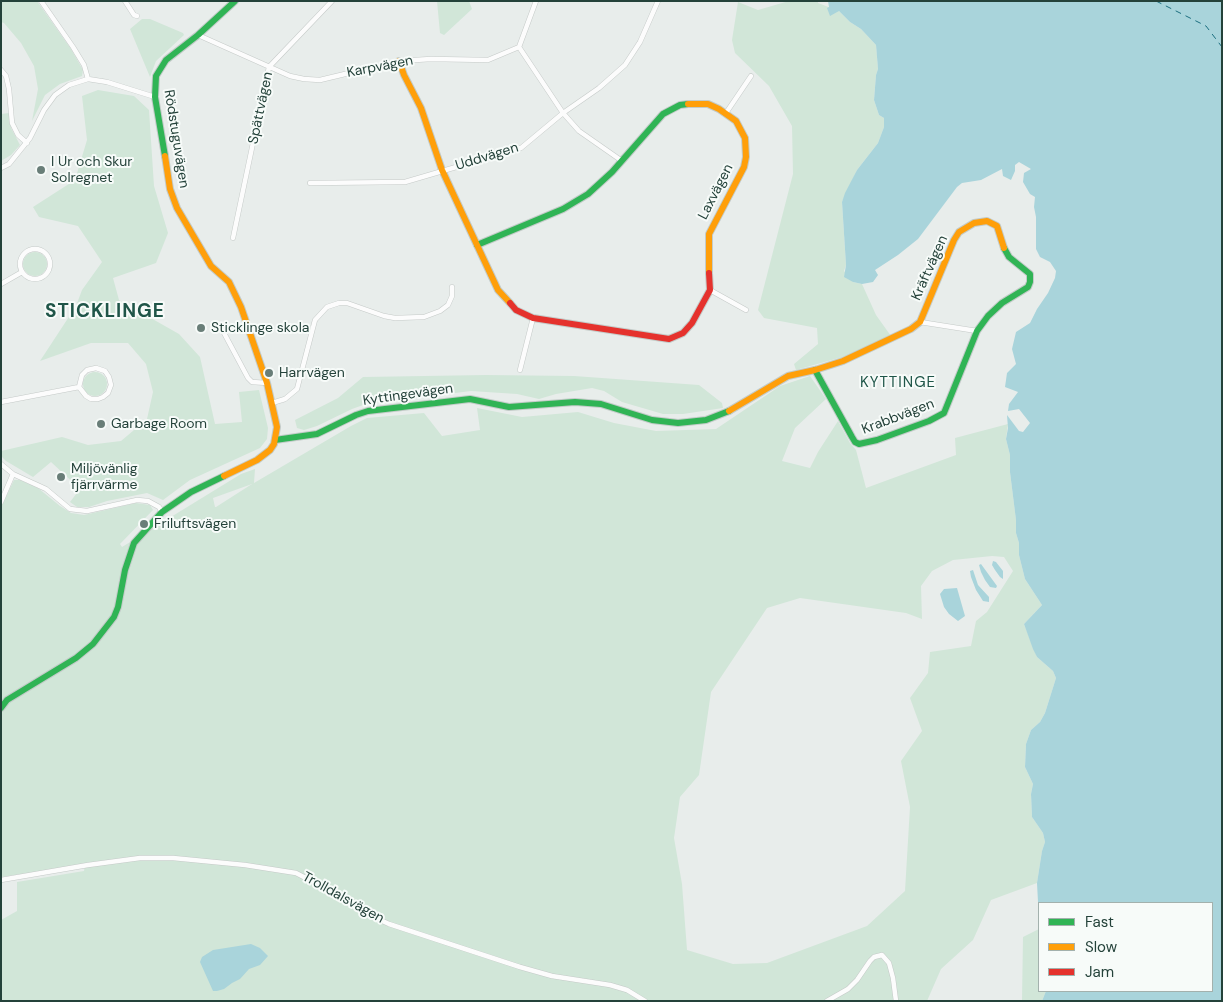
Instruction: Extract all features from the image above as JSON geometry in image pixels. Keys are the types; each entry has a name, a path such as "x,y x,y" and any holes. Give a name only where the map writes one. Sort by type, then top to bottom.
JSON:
{"street":[{"path":"41,1 84,65 88,79"},
{"path":"125,1 134,15 137,16"},
{"name":"Rödstuguvägen","path":"235,1 198,35 166,60 160,68 155,86 155,97 166,175 177,208 211,266 229,282 249,329 267,383 277,422 276,440"},
{"name":"Spättvägen","path":"233,238 269,67 332,1"},
{"path":"536,1 519,47 563,113 579,132 622,161"},
{"name":"Uddvägen","path":"310,183 405,182 521,148 563,113 599,88 628,60 640,42 658,1"},
{"name":"Karpvägen","path":"198,35 290,76 312,80 320,80 399,60 488,60 519,47"},
{"path":"399,60 404,75 421,108 442,170 498,290 516,310 532,318 669,339 677,337 687,328 710,290 746,310"},
{"path":"1,70 6,76 9,89 12,123 18,135 27,143"},
{"path":"726,113 752,76"},
{"path":"1,168 9,164 27,143 44,110 55,95 69,85 88,79 107,82 155,97"},
{"name":"Laxvägen","path":"477,245 578,201 603,181 663,114 680,105 708,104 726,113 736,121 745,138 746,157 738,179 709,234 710,290"},
{"name":"Kräftvägen","path":"815,370 843,361 912,330 920,322 954,240 966,226 987,221 997,226 1006,253 1028,271 1031,278 1028,288 993,310 977,331"},
{"path":"30,249 40,249 48,255 51,265 44,276 35,279 26,276 22,272 20,262 25,252 30,249"},
{"path":"1,284 22,272"},
{"path":"272,403 286,399 297,389 315,320 327,307 339,303 347,303 395,318 424,317 440,311 448,305 452,296 452,287"},
{"path":"520,370 532,318"},
{"path":"920,322 977,331"},
{"name":"Krabbvägen","path":"815,370 852,437 859,444 866,443 929,421 944,413 952,398 977,331"},
{"path":"224,333 252,382 267,383"},
{"path":"96,368 104,371 110,377 111,386 108,393 98,399 91,399 86,396 78,387 82,375 87,370 96,368"},
{"name":"Kyttingevägen","path":"276,440 317,434 368,411 470,399 509,407 575,402 592,403 652,420 678,423 692,422 721,415 734,409 757,392 788,376 815,370"},
{"path":"1,402 78,387"},
{"path":"1,708 7,700 76,658 93,644 106,629 118,607 125,570 134,543 162,512 192,492 257,460 270,450 276,440"},
{"path":"1,464 13,474 46,489 70,509 87,511 137,500 148,501 159,507 162,512"},
{"path":"1,502 13,474"},
{"name":"Trolldalsvägen","path":"1,880 140,858 173,858 227,863 296,873 325,888 361,911 389,924 536,972 627,990 645,1001"},
{"path":"828,1001 848,989 857,980 870,961 874,957 882,955 889,963 896,1001"}],"green space":[{"path":"1,1 37,1 71,49 83,70 82,76 60,84 45,95 32,121 38,89 34,66 21,43 1,22"},
{"path":"437,1 469,1 472,9 444,35 440,33"},
{"path":"789,1 818,1 818,3 839,11 850,22 861,29 876,45 878,69 874,100 879,115 884,118 884,127 878,143 857,170 842,202 846,265 844,271 853,282 862,284 876,315 891,336 846,356 796,370 794,364 818,344 817,328 764,318 758,310 793,174 792,126 769,86 735,53 732,40 738,2 758,10"},
{"path":"142,19 150,19 184,35 156,61 150,77 130,29"},
{"path":"98,90 134,96 149,110 154,186 168,233 156,263 113,278 119,300 179,334 200,357 215,424 242,422 239,392 259,390 268,428 267,439 260,448 190,480 163,500 147,493 107,501 89,507 77,507 70,502 80,489 51,462 33,477 6,461 1,456 1,451 62,437 88,445 121,441 147,419 153,392 146,364 128,343 91,343 40,361 76,306 82,290 102,262 78,226 39,217 33,207 75,180 87,140 82,96"},
{"path":"9,113 11,128 20,145 11,155 1,161 1,114"},
{"path":"35,252 44,255 47,264 44,273 35,276 26,273 23,264 26,255"},
{"path":"95,372 104,375 107,384 104,393 95,396 86,393 83,384 86,375"},
{"path":"574,376 699,385 722,403 723,408 683,414 663,414 622,402 604,391 592,388 539,399 517,394 471,391 366,404 317,426 304,430 297,428 295,420 338,398 363,377"},
{"path":"810,376 826,399 795,428 782,461 810,468 838,421 856,450 866,488 956,455 955,438 1008,424 1006,439 1010,455 1010,472 1019,555 1025,579 1042,605 1024,624 1037,657 1053,671 1056,678 1045,713 1040,722 1031,730 1026,744 1025,767 1033,784 1031,794 1032,817 1043,833 1045,842 1037,883 991,900 973,940 941,969 927,1001 1,1001 1,920 17,911 17,882 84,871 85,865 1,877 1,507 14,480 20,480 38,488 71,513 84,515 136,503 150,505 153,510 120,544 122,547 241,474 255,469 254,483 367,418 424,413 442,436 480,430 477,408 522,417 578,412 614,423 656,431 716,429 780,386","holes":["252,484 216,507 215,507 213,498","992,556 1004,557 1013,571 987,612 976,621 971,646 930,652 928,673 910,698 922,731 901,761 910,807 905,891 867,926 767,963 733,964 687,950 682,884 674,838 680,797 699,775 711,692 767,608 800,598 906,613 922,619 921,586 932,571 953,560"]},
{"path":"1038,930 1038,992 1046,992 1042,1001 1022,1001 1023,937"}],"water":[{"path":"828,1 1222,1 1222,1001 1042,1001 1046,992 1213,992 1213,902 1038,902 1037,883 1045,842 1043,833 1032,817 1031,794 1033,784 1025,767 1026,744 1031,730 1040,722 1045,713 1056,678 1053,671 1037,657 1024,624 1042,605 1025,579 1019,555 1010,472 1010,455 1006,439 1008,428 1007,415 1019,431 1023,432 1030,423 1019,409 1008,411 1009,404 1018,392 1005,387 1007,373 1016,364 1012,349 1016,332 1030,323 1048,293 1056,271 1050,262 1040,257 1036,249 1035,197 1030,194 1023,182 1024,173 1031,169 1019,162 1015,165 1015,171 1011,180 1003,176 1002,169 981,180 962,183 957,187 918,239 875,270 878,275 873,282 862,284 844,277 846,265 842,202 857,170 878,143 884,127 884,118 879,115 874,100 878,69 876,45 861,29 850,22 839,11 830,16 827,8 829,7"},
{"path":"993,561 1003,571 1003,579 992,565"},
{"path":"981,564 997,586 996,588 990,587 985,580 979,565"},
{"path":"973,570 978,585 989,597 989,602 983,601 976,590 970,571"},
{"path":"957,588 965,616 958,621 944,607 940,594 944,589"},
{"path":"251,944 260,948 268,956 260,965 249,969 240,979 224,989 213,991 200,962 202,957 213,950"}],"ferry route":[{"path":"1156,1 1206,26 1222,47"}],"traffic: fast":[{"path":"165,156 155,97 156,76 166,60 198,35 235,1"},
{"path":"477,245 563,209 588,194 612,172 663,114 680,105 688,104"},
{"path":"815,370 852,437 859,444 877,440 929,421 944,413 977,331 988,316 1002,303 1028,287 1030,282 1030,274 1009,257 1004,248"},
{"path":"275,440 317,434 368,411 470,399 509,407 575,402 601,404 652,420 678,423 706,420 729,411"},
{"path":"1,708 7,700 76,658 93,644 114,617 118,607 125,570 134,543 162,512 191,492 224,476"}],"traffic: slow":[{"path":"399,61 421,108 442,170 498,290 510,303"},
{"path":"688,104 708,104 719,109 736,121 745,138 746,157 744,167 709,234 709,273"},
{"path":"165,156 170,189 177,208 211,266 229,282 241,307 267,383 277,427 274,444 270,450 257,460 224,476"},
{"path":"729,411 788,376 843,361 911,329 920,322 954,240 959,232 974,223 987,221 997,226 1004,248"}],"traffic: jam":[{"path":"510,303 516,310 533,318 669,339 683,333 692,323 710,290 709,273"}],"place":[{"name":"I Ur och Skur Solregnet","path":"41,170"},
{"name":"Sticklinge skola","path":"201,328"},
{"name":"Harrvägen","path":"269,373"},
{"name":"Garbage Room","path":"101,424"},
{"name":"Miljövänlig fjärrvärme","path":"61,477"},
{"name":"Friluftsvägen","path":"144,524"}],"district":[{"name":"STICKLINGE","path":"105,312"},
{"name":"KYTTINGE","path":"898,383"}]}
